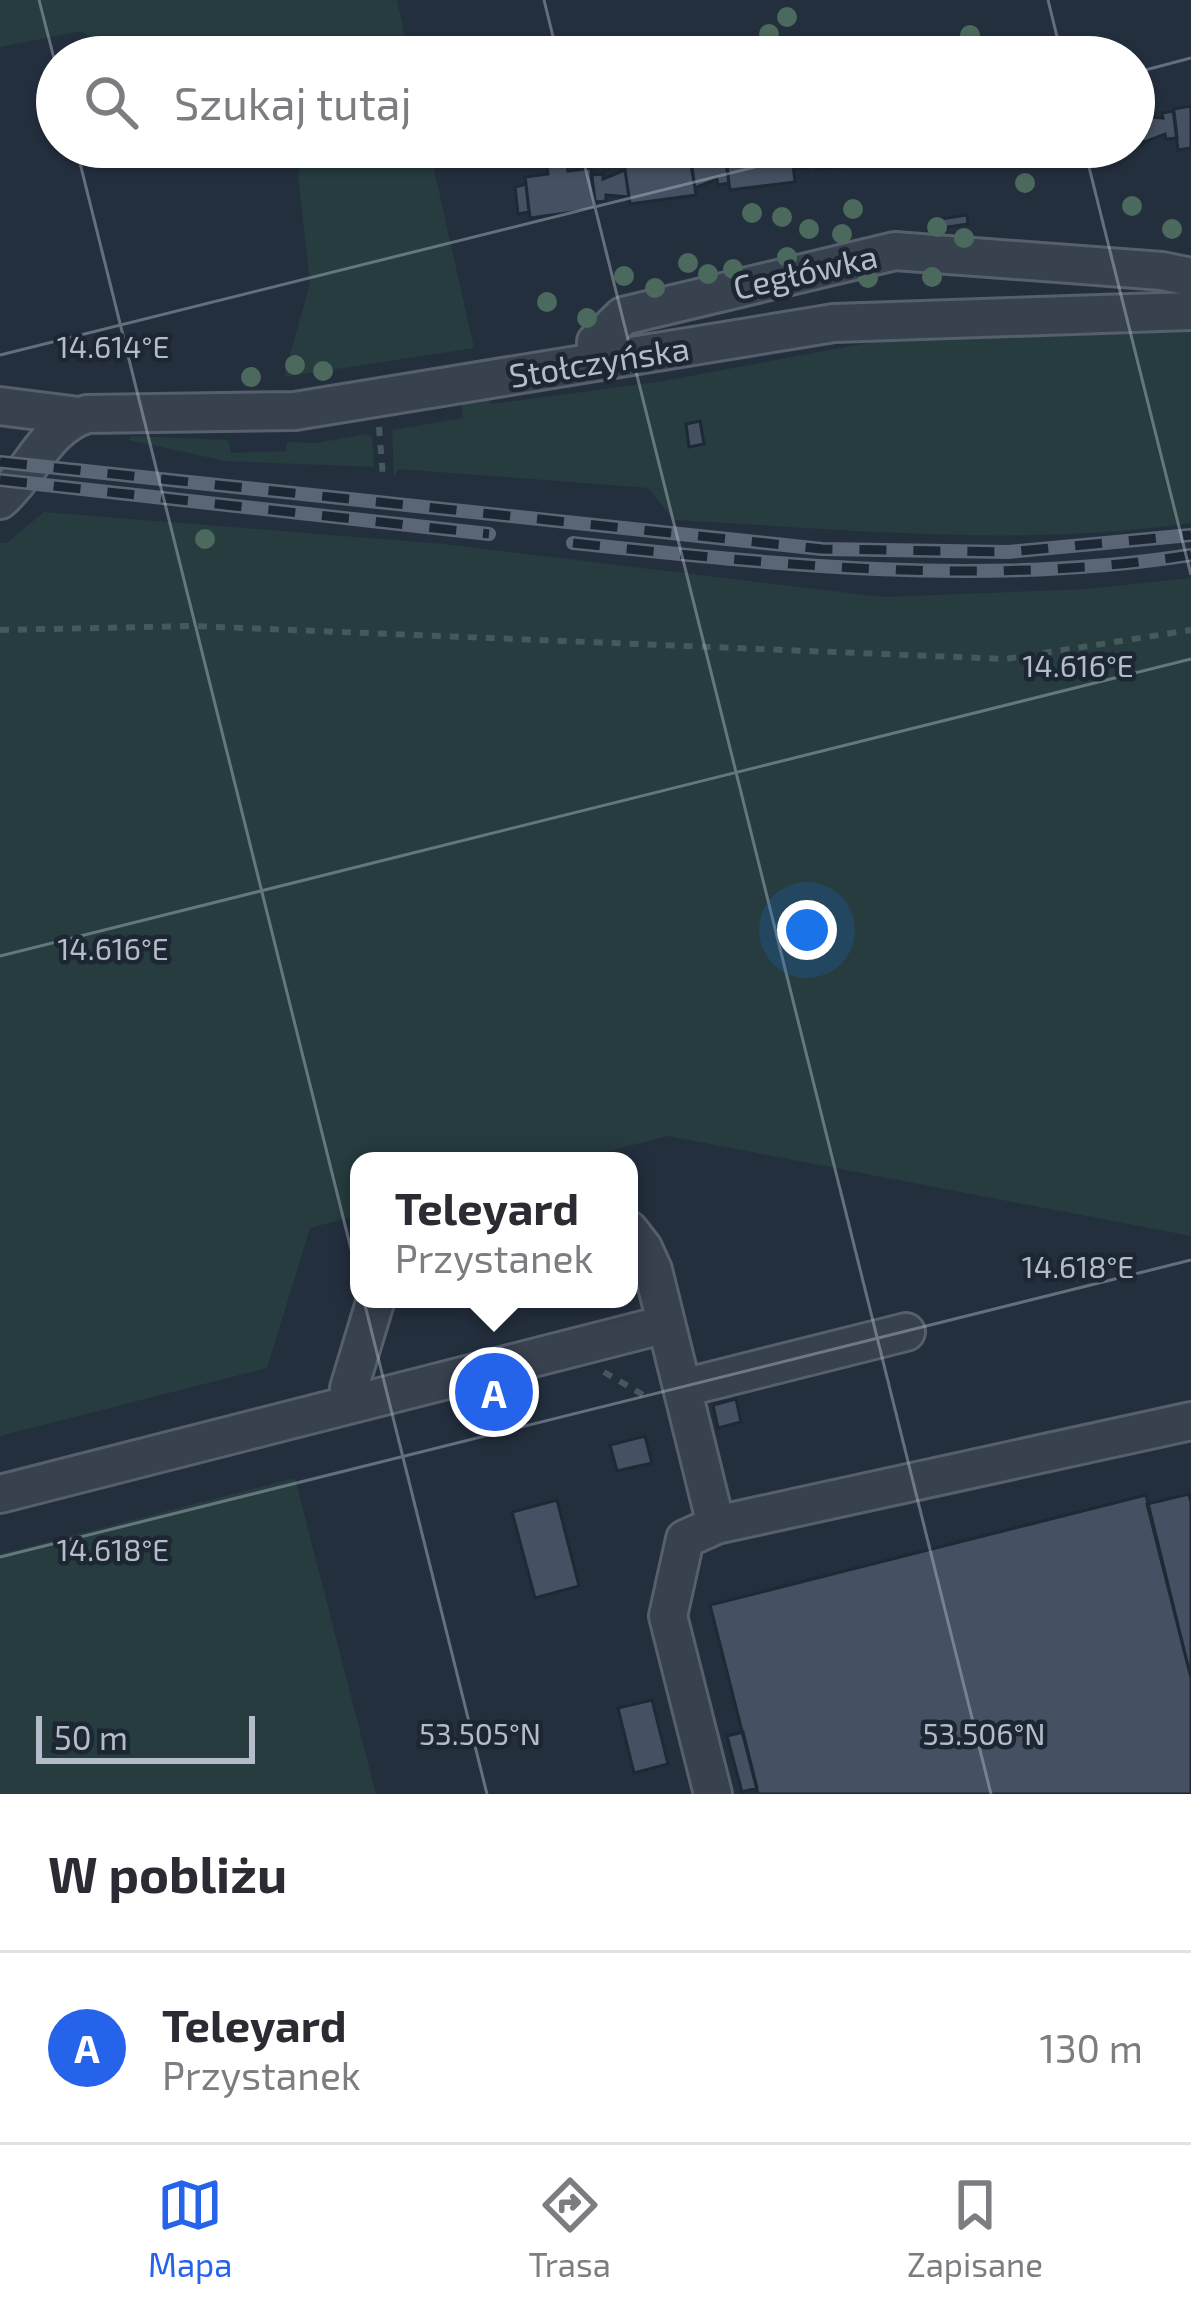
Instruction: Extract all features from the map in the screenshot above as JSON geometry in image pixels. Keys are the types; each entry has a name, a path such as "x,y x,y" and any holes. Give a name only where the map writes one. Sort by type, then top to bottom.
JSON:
{"street":[{"name":"Cegłówka","path":"597,362 596,342 623,316 895,251 1191,277"},
{"name":"Stołczyńska","path":"0,406 79,416 280,413 868,320 1191,311"},
{"path":"0,500 58,428 79,416"},
{"path":"638,1242 647,1254 716,1526"},
{"path":"351,1404 349,1388 373,1308"},
{"path":"0,1494 666,1324"},
{"path":"683,1388 906,1332"},
{"path":"713,1794 668,1616 685,1539 716,1526 1191,1420"}],"path":[{"path":"383,455 383,477"},
{"path":"0,630 194,626 1006,659 1191,630"}],"green space":[{"path":"0,0 397,0 405,36 89,36 81,31 36,36 36,40 0,47"},
{"path":"300,168 434,168 474,348 284,377 310,283"},
{"path":"1191,330 1191,523 1062,534 868,531 674,520 648,488 398,469 394,478 392,430 463,418 461,401 488,396 490,404 658,382 878,341"},
{"path":"131,436 228,440 231,453 286,451 287,442 316,443 372,437 374,467 225,461 129,440"},
{"path":"44,512 444,544 882,597 1086,589 1191,578 1191,1236 668,1136 606,1152 350,1152 350,1217 310,1228 267,1368 0,1436 0,543 7,543"},
{"path":"295,1478 376,1794 0,1794 0,1554"}],"building":[{"path":"1191,106 1191,148 1178,150 1173,109"},
{"path":"1174,111 1177,138 1166,139 1165,134 1155,138 1155,117 1163,118 1162,113"},
{"path":"547,168 591,168 596,209 530,218 525,177 548,174"},
{"path":"625,168 692,168 696,195 630,204"},
{"path":"691,168 727,168 729,183 718,185 717,179 695,188"},
{"path":"727,168 793,168 795,182 730,190"},
{"path":"625,170 629,197 606,195 606,201 595,202 591,175 603,174 603,179"},
{"path":"526,184 529,212 518,214 515,187"},
{"path":"967,215 968,224 941,228 940,219"},
{"path":"700,421 704,444 689,447 686,424"},
{"path":"736,1399 741,1422 718,1428 713,1405"},
{"path":"645,1436 652,1463 617,1471 610,1445"},
{"path":"1189,1494 1191,1503 1191,1678 1147,1504"},
{"path":"1146,1495 1191,1678 1191,1794 758,1794 710,1605"},
{"path":"557,1500 579,1586 535,1598 512,1512"},
{"path":"652,1700 668,1764 634,1773 618,1708"},
{"path":"743,1732 757,1788 742,1792 727,1736"}],"railway":[{"path":"0,462 822,549 1008,552 1191,535"},
{"path":"0,480 489,534"},
{"path":"573,543 804,565 959,571 1113,565 1191,555"}],"place":[{"name":"Teleyard","path":"494,1392"}]}
